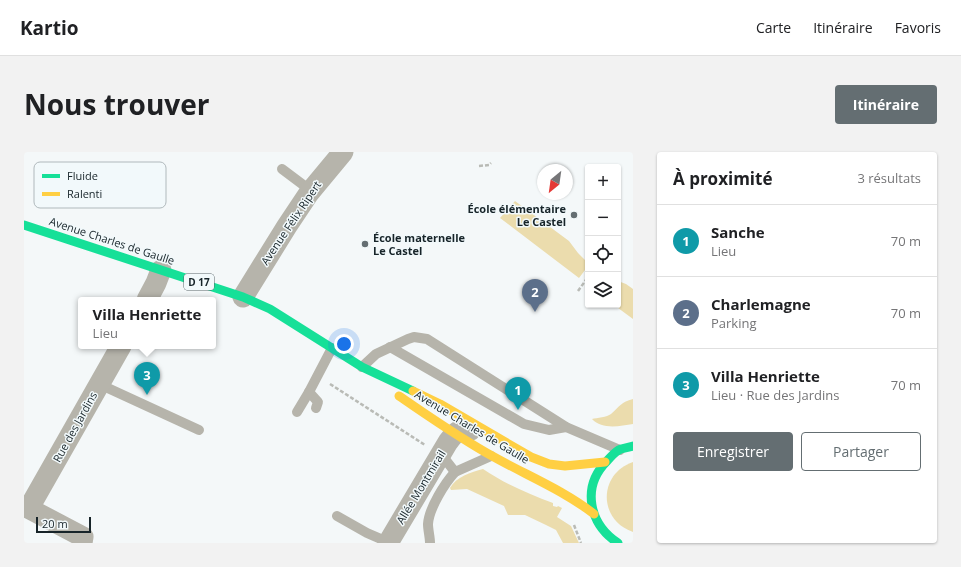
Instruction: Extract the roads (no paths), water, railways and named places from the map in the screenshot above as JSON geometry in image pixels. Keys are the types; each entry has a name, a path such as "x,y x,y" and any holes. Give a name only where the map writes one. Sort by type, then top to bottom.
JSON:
{"main road":[{"name":"Avenue Charles de Gaulle","path":"24,225 243,297 270,309 362,367 440,404 523,452 549,464 565,466 606,462"},
{"name":"Avenue Charles de Gaulle","path":"362,367 381,383 425,414 492,456 565,493 580,502 594,514"},
{"name":"D 17","path":"618,543 607,536 598,524 591,503 591,492 598,471 606,462 620,450 633,446"}],"street":[{"name":"Avenue Félix Ripert","path":"243,297 309,193 342,152"},
{"path":"149,297 161,270"},
{"name":"Rue des Jardins","path":"27,507 119,349"},
{"path":"455,433 466,429 523,452"},
{"name":"Allée Montmirail","path":"388,542 440,454 455,433"},
{"path":"27,507 83,537 82,543"}],"lane":[{"path":"282,170 306,187 309,193"},
{"path":"362,367 376,354 390,347 414,337 427,339 566,427 620,450"},
{"path":"390,347 524,424 549,430 566,427"},
{"path":"297,412 310,392 332,348"},
{"path":"100,384 199,430"},
{"path":"310,392 318,402 316,408"},
{"path":"440,454 455,472"},
{"path":"430,543 428,524 430,514 434,504 455,472 492,456"},
{"path":"336,516 367,533 388,542"}],"place":[{"name":"École élémentaire Le Castel","path":"574,215"},
{"name":"École maternelle Le Castel","path":"365,244"},
{"name":"Charlemagne","path":"535,312"},
{"name":"Villa Henriette","path":"147,395"},
{"name":"Sanche","path":"518,410"}]}
